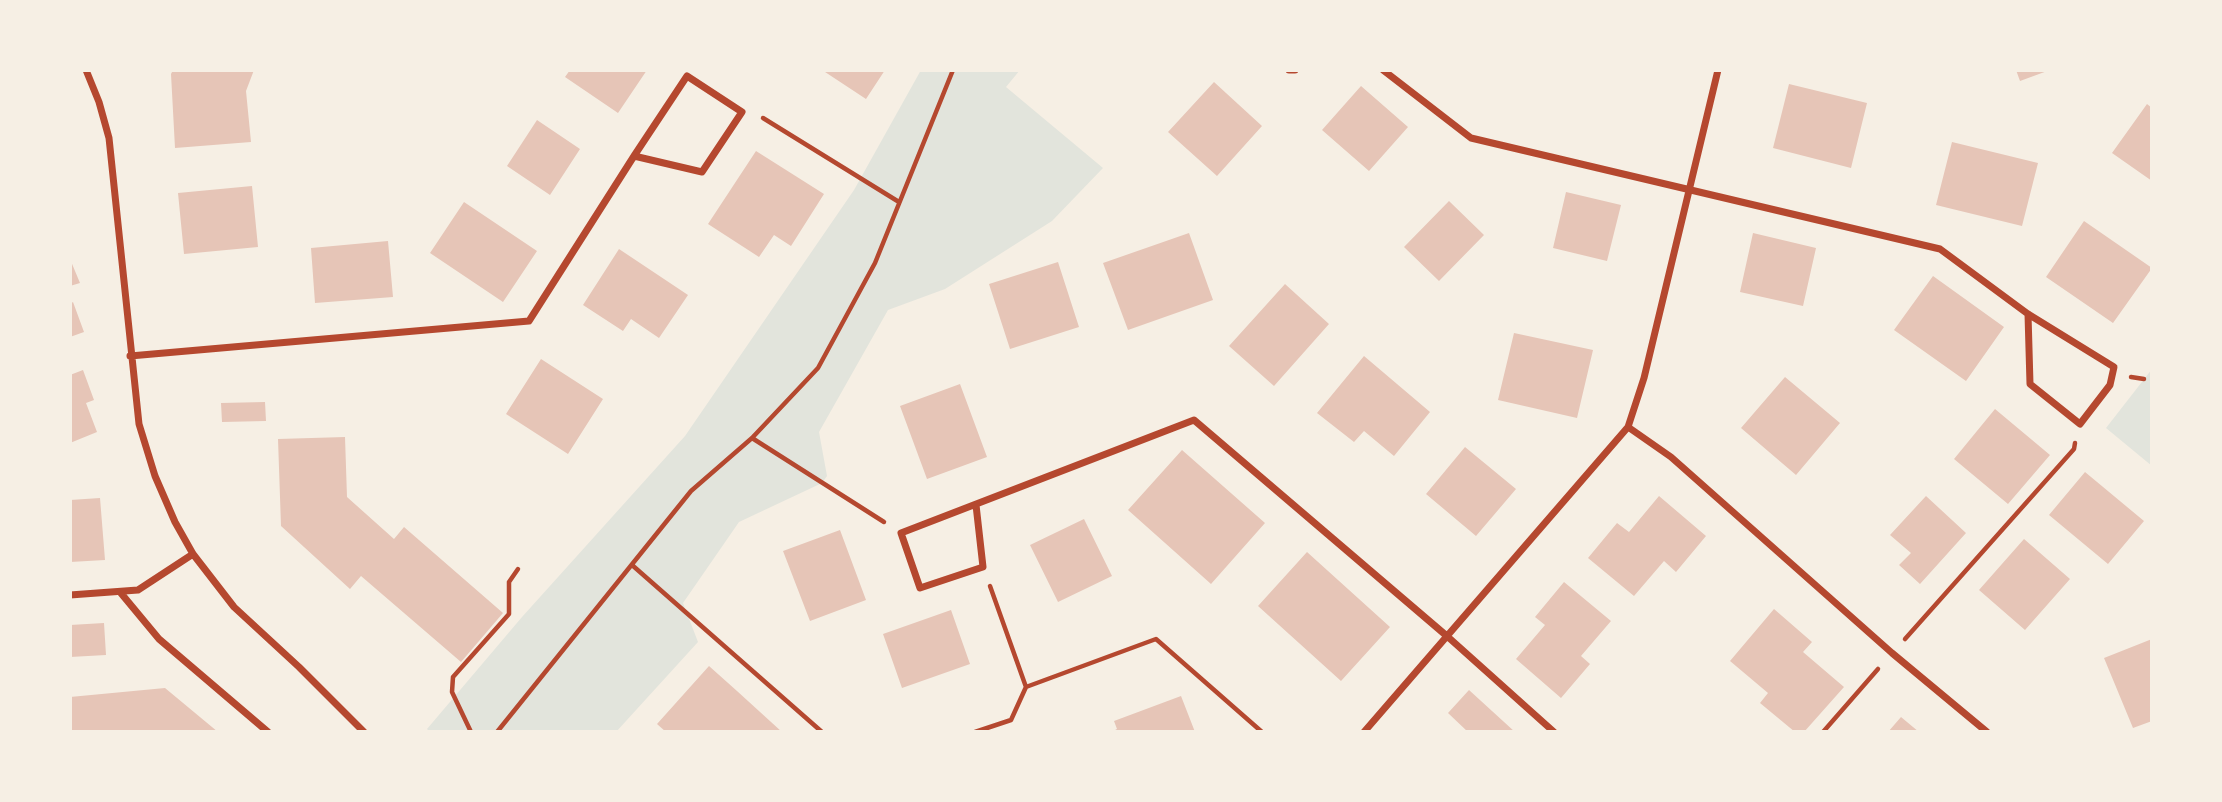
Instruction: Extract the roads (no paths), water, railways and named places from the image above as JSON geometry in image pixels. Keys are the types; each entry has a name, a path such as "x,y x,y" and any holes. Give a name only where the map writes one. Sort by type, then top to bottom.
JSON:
{"street":[{"path":"86,70 109,138 139,424 155,476 175,522 193,554 234,607 299,667 363,732"},
{"path":"1289,70 1296,70"},
{"path":"1383,70 1471,138 1940,249 2028,314 2114,367 2110,386 2080,424 2030,384 2028,314"},
{"path":"1364,732 1628,427 1644,378 1718,70"},
{"path":"130,356 528,321 634,156 687,76 742,111 702,172 634,156"},
{"path":"976,505 983,567 920,588 901,533 1194,420 1448,637 1554,732"},
{"path":"1628,427 1671,457 1892,653 1987,732"},
{"path":"70,595 138,590 193,554"},
{"path":"120,592 159,639 268,732"}]}
